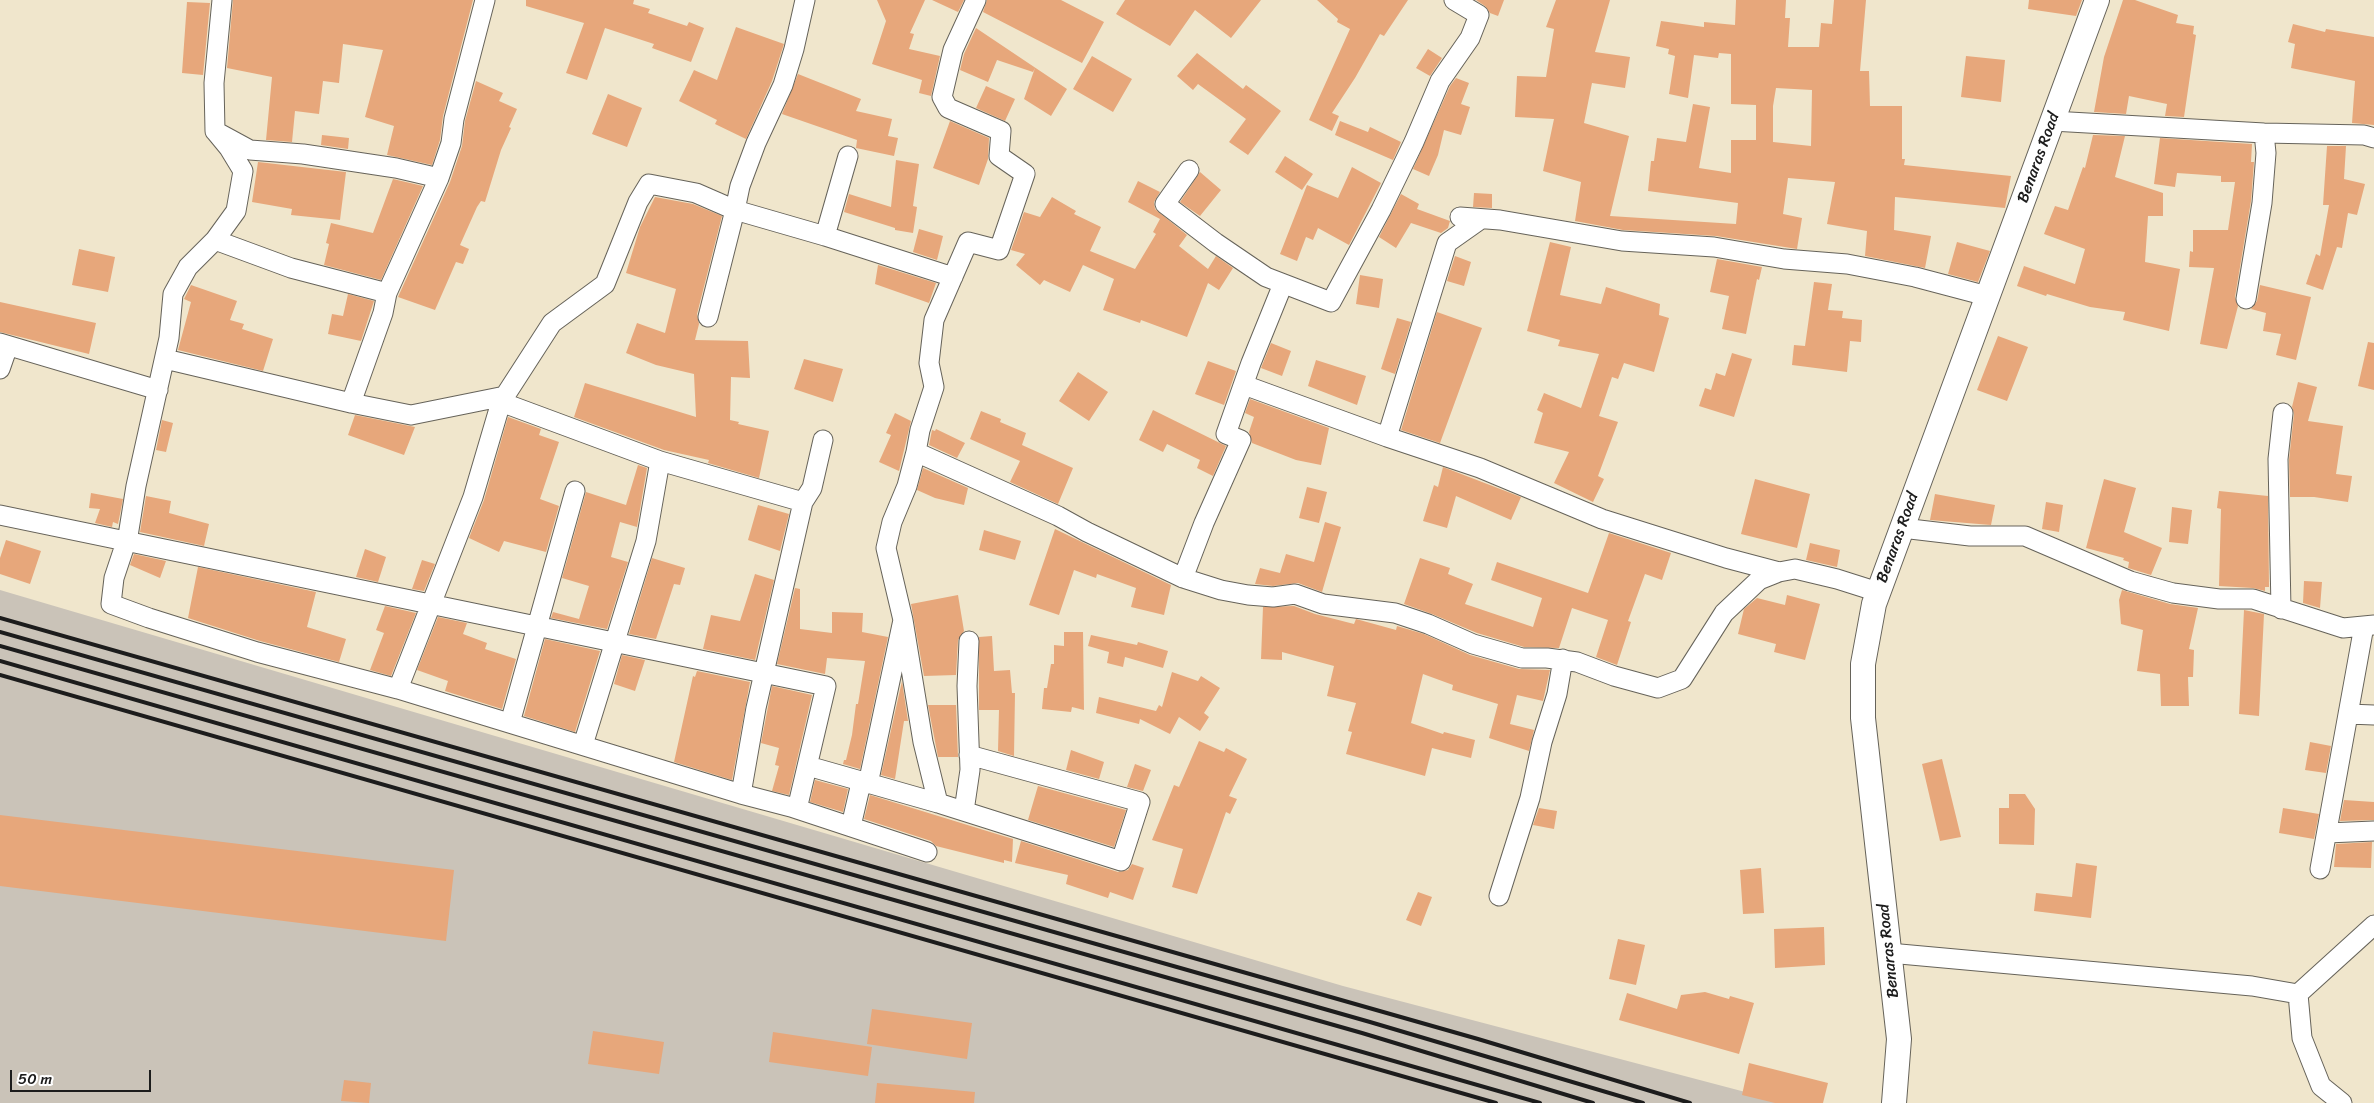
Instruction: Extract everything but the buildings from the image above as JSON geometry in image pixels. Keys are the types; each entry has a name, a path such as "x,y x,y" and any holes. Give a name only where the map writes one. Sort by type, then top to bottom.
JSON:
{"main road":[{"name":"Benaras Road","path":"1894,1103 1899,1039 1864,718 1862,664 1878,592 2097,0"}],"street":[{"path":"222,0 214,83 215,131 229,148 243,171 236,211 215,240 188,268 173,294 165,359 136,486 126,541 114,578 111,604 257,652 398,689 741,794 797,809 927,852"},
{"path":"351,403 383,312 387,293 439,178 451,143 454,119 466,80 485,0"},
{"path":"708,317 740,186 783,85 794,49 805,0"},
{"path":"938,803 923,742 904,620 886,548 934,387 929,363 934,320 968,242 999,250 1025,174 1000,156 1001,131 948,108 942,97 953,50 976,0"},
{"path":"1189,170 1165,204 1216,243 1266,277 1331,302 1381,210 1414,142 1440,81 1470,38 1479,15 1454,0"},
{"path":"2052,121 2264,133 2319,133 2374,138"},
{"path":"215,131 250,150 304,154 396,168 439,178"},
{"path":"2246,299 2262,203 2266,153 2264,133"},
{"path":"824,236 848,156"},
{"path":"398,689 473,497 503,399 552,323 605,284 638,202 649,184 696,193 735,210 953,277"},
{"path":"1460,217 1500,220 1622,241 1714,248 1784,259 1847,264 1915,277 1987,296"},
{"path":"1387,437 1447,244 1481,219"},
{"path":"215,240 291,268 387,293"},
{"path":"1182,578 1241,440 1226,434 1283,284"},
{"path":"0,369 4,344 158,390"},
{"path":"165,359 351,403 411,415 503,399 660,461 803,502"},
{"path":"1244,385 1387,437 1480,468 1602,518 1726,558 1779,572"},
{"path":"2280,609 2278,460 2283,413"},
{"path":"741,794 764,674 803,502 812,488 823,440"},
{"path":"916,452 1040,508 1182,578 1221,590 1248,595 1273,597 1295,594 1323,604 1395,613 1428,624 1473,644 1522,658 1563,659 1658,688 1682,679 1724,613 1760,580 1779,572 1795,570 1815,573 1878,592"},
{"path":"583,745 646,541 660,461"},
{"path":"510,723 575,491"},
{"path":"0,515 614,644 826,686 797,809"},
{"path":"1902,528 1970,536 2025,536 2130,581 2173,593 2219,599 2253,599 2343,628 2369,626 2348,714 2320,870"},
{"path":"851,826 864,784 904,620"},
{"path":"964,811 970,770 967,686 969,641"},
{"path":"1499,896 1530,798 1542,742 1557,694 1563,659"},
{"path":"2348,714 2374,715"},
{"path":"808,766 864,784 938,803 1121,861 1140,802 969,755"},
{"path":"2327,833 2374,831"},
{"path":"2298,994 2374,925"},
{"path":"1890,953 2252,986 2298,994"},
{"path":"2298,994 2302,1038 2321,1086 2342,1103"}],"shaded area":[{"path":"0,590 1343,986 1787,1103 0,1103"}],"railway":[{"path":"0,618 1478,1039 1690,1103"},
{"path":"0,632 1370,1022 1643,1103"},
{"path":"0,646 1362,1033 1593,1103"},
{"path":"0,661 1540,1103"},
{"path":"0,675 1496,1103"}]}
